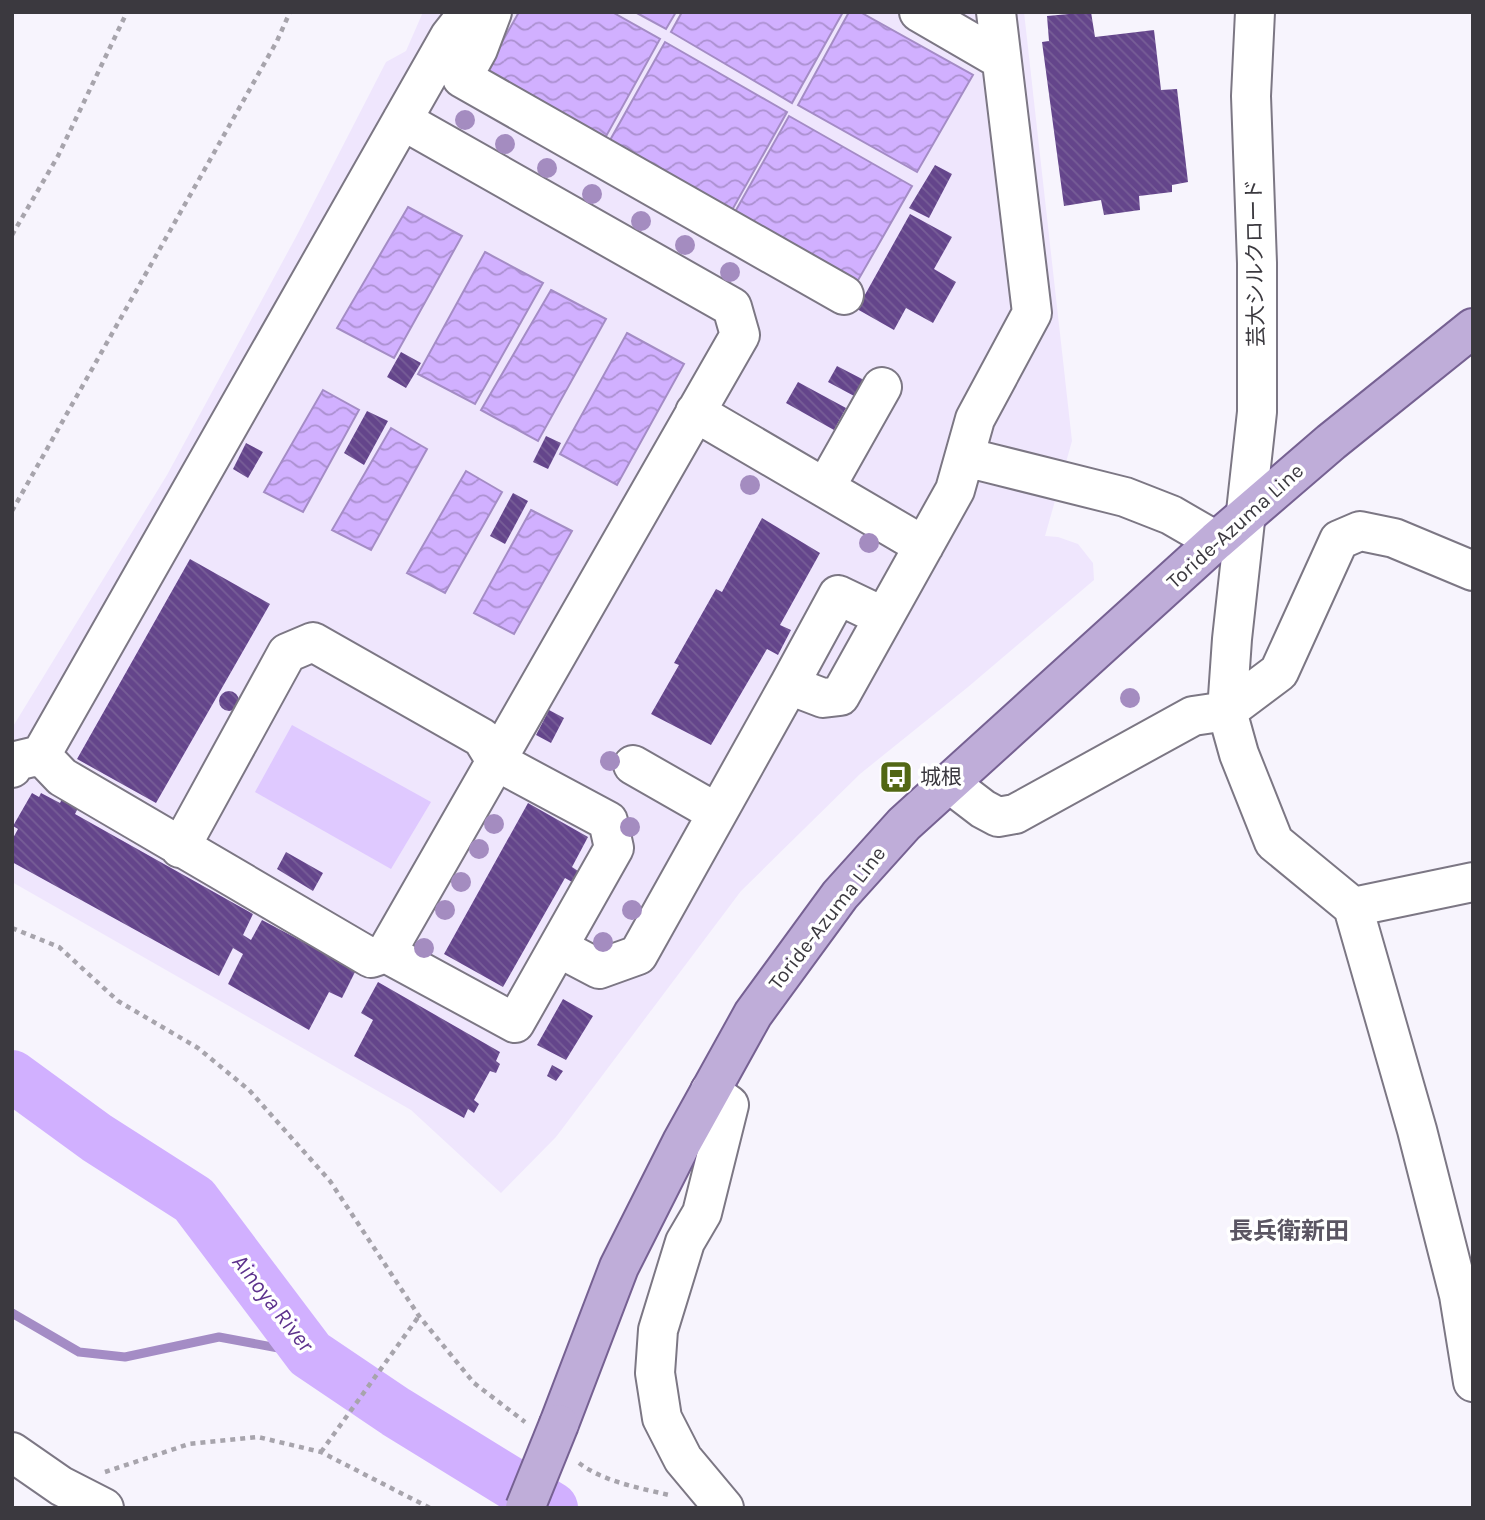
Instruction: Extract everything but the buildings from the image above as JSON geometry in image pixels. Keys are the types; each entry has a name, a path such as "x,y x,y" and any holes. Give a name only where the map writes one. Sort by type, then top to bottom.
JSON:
{"main road":[{"name":"Toride-Azuma Line","path":"526,1508 542,1424 640,1222 753,1014 840,895 904,824 1216,541 1331,442 1473,328"}],"street":[{"path":"402,120 733,307 740,335 386,953 371,958 62,777 27,761 450,36 469,12"},
{"path":"492,12 478,49 462,78 844,295"},
{"path":"919,12 1000,59"},
{"path":"789,685 823,698 840,696 956,491 975,419 1032,313 996,12"},
{"name":"芸大シルクロード","path":"1255,12 1251,96 1258,387 1247,514 1231,639 1227,711 1239,754 1274,842 1353,907"},
{"path":"825,488 882,387"},
{"path":"695,412 924,546"},
{"path":"965,457 1125,497 1171,515 1216,541"},
{"path":"949,783 998,817 1015,814 1152,736 1193,716 1227,711 1279,672 1339,540 1360,531 1394,537 1473,571"},
{"path":"559,948 599,969 638,955 838,595 884,617"},
{"path":"180,848 287,653 313,642 482,738 496,761 608,821 614,848 515,1023 386,953"},
{"path":"633,765 717,813"},
{"path":"1473,882 1353,907 1417,1130 1459,1295 1473,1382"},
{"path":"710,1091 729,1105 702,1213 685,1242 658,1330 655,1373 662,1418 683,1459 724,1508"},
{"path":"640,1222 685,1242"},
{"path":"12,1452 61,1486 104,1508"}],"path":[{"path":"12,235 58,156 127,12"},
{"path":"12,511 277,41 290,12"},
{"path":"12,928 59,947 118,1001 198,1048 249,1090 330,1181 419,1316 474,1383 542,1424"},
{"path":"321,1452 419,1316"},
{"path":"61,1486 189,1444 258,1437 321,1452 430,1508"},
{"path":"578,1462 589,1470 625,1483 673,1496"}],"shaded area":[{"path":"423,12 1024,12 1072,441 1045,536 1078,544 1093,563 1094,580 860,774 741,891 556,1137 501,1193 411,1110 12,882 12,728 167,475 297,235 386,62 406,51"},
{"path":"292,725 431,802 391,869 255,792"}],"water":[{"path":"519,12 612,12 660,39 604,140 485,72"},
{"path":"635,12 676,12 666,29"},
{"path":"682,12 843,12 792,103 671,32"},
{"path":"849,12 860,12 973,75 917,172 798,105"},
{"path":"665,42 787,112 731,212 609,142"},
{"path":"789,116 912,186 857,282 735,212"},
{"path":"408,207 462,236 394,358 337,328"},
{"path":"485,252 543,283 475,404 418,374"},
{"path":"551,290 606,319 538,441 481,410"},
{"path":"627,333 684,364 617,485 560,454"},
{"path":"323,390 359,410 303,512 264,492"},
{"path":"391,428 427,449 371,550 332,530"},
{"path":"466,471 502,492 445,593 407,573"},
{"path":"531,510 572,531 514,634 474,613"}],"waterway":[{"name":"Ainoya River","path":"12,1076 97,1138 194,1200 310,1354 396,1412 552,1508"},
{"path":"12,1313 79,1352 125,1357 219,1337 310,1354"}],"place":[{"name":"城根","path":"896,777"}],"district":[{"name":"長兵衛新田","path":"1289,1231"}]}
